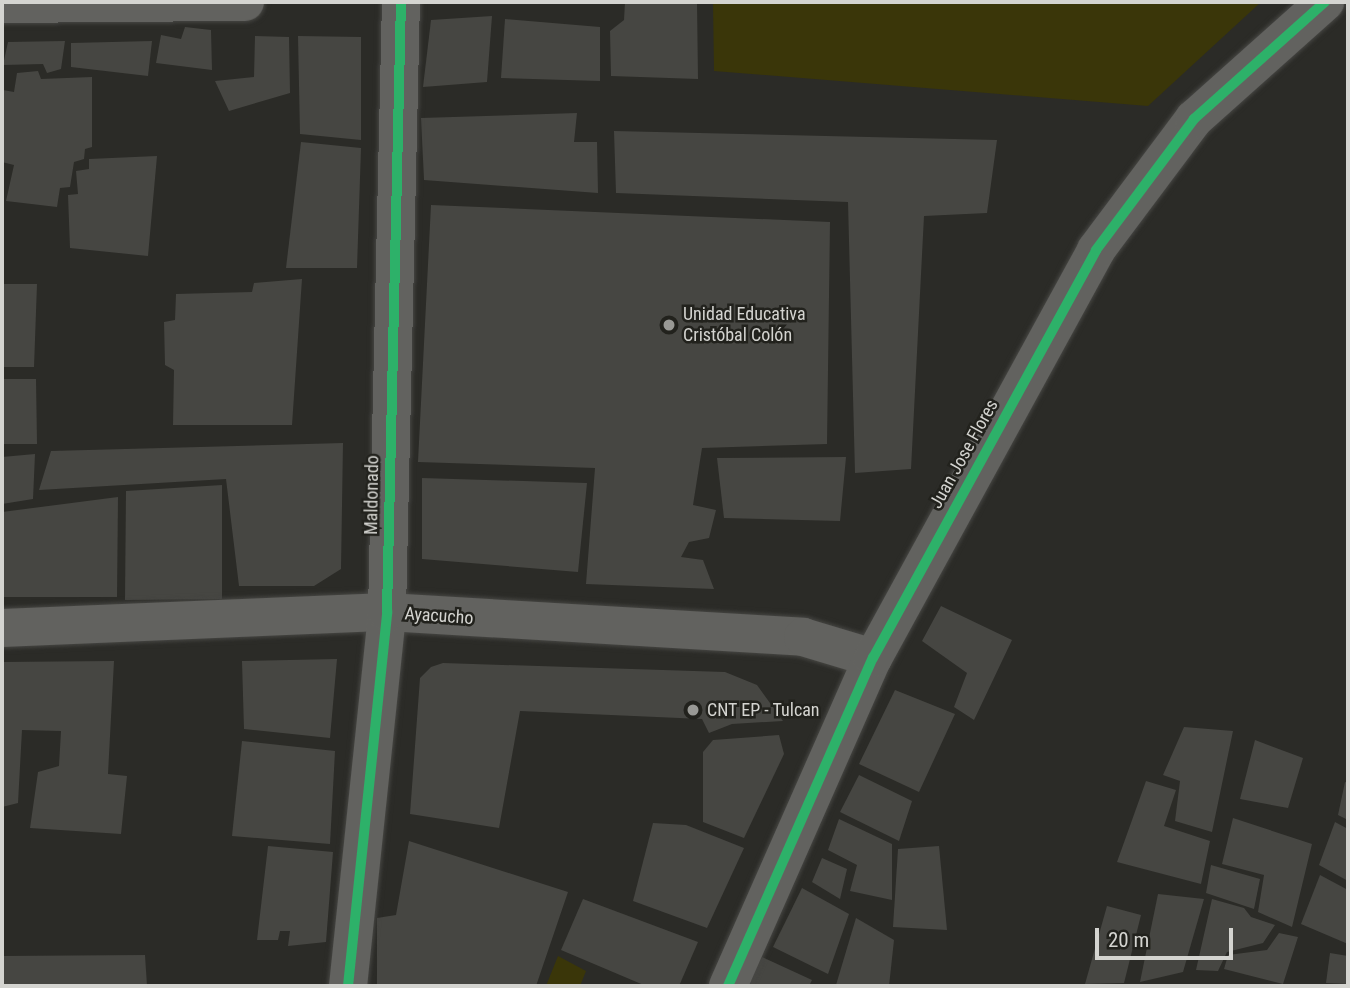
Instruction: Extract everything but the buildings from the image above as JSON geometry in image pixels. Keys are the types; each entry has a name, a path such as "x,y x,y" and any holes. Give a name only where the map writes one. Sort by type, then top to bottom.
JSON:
{"street":[{"path":"2,4 245,2"},
{"name":"Maldonado","path":"348,986 387,612 401,2"},
{"name":"Juan Jose Flores","path":"729,986 873,658 1096,250 1194,119 1325,2"},
{"name":"Ayacucho","path":"2,628 387,612 803,637 873,658"}],"shaded area":[{"path":"713,2 1261,2 1148,106 714,71"},
{"path":"558,956 586,971 580,986 546,986"}],"cycle path":[{"path":"348,986 387,612 401,2"},
{"path":"728,986 873,658 1096,250 1194,119 1325,2"}],"place":[{"name":"Unidad Educativa Cristóbal Colón","path":"669,325"},
{"name":"CNT EP - Tulcan","path":"693,710"}]}
